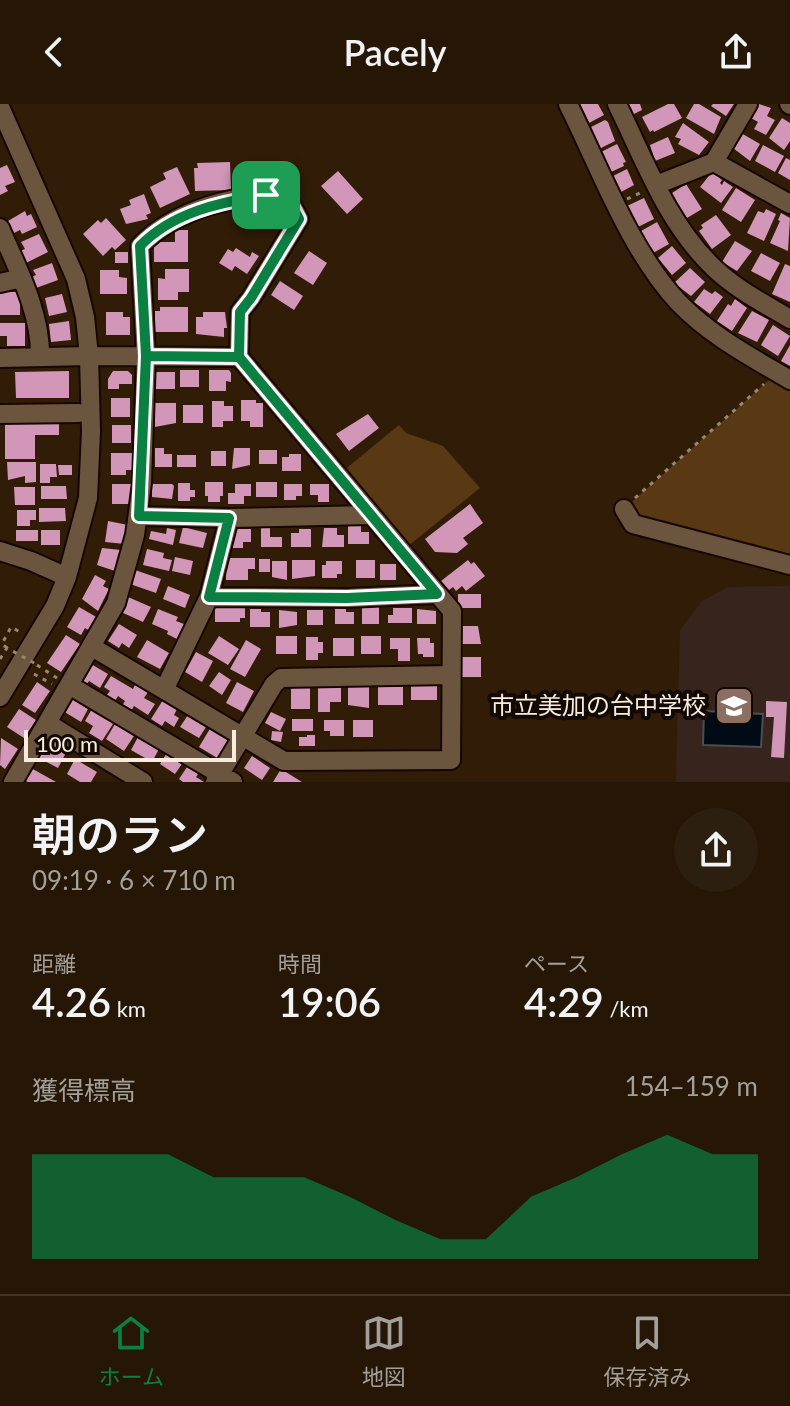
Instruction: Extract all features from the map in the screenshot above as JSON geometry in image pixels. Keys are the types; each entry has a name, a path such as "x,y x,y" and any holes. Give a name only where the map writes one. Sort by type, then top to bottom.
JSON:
{"street":[{"path":"568,104 639,252 680,304 722,340 784,376"},
{"path":"617,104 674,219 714,268 739,289 790,319"},
{"path":"656,185 714,162 748,104"},
{"path":"0,107 76,279 85,317 89,356 88,498 67,577 55,606 0,697"},
{"path":"714,162 790,204"},
{"path":"13,782 47,723 64,685 92,647 116,603 139,516 146,356 140,246 154,232 193,212 266,195 288,198 299,219 240,312 239,357 452,611 451,760 284,761 92,647"},
{"path":"2,237 31,304 40,357"},
{"path":"0,283 22,278"},
{"path":"0,358 239,357"},
{"path":"0,414 79,413"},
{"path":"624,509 633,524 790,565"},
{"path":"139,516 370,515"},
{"path":"165,688 209,597 229,518"},
{"path":"0,551 67,577"},
{"path":"209,597 347,598 437,594"},
{"path":"64,685 223,779 243,735 281,678 450,675"},
{"path":"47,723 143,782"}],"path":[{"path":"617,204 656,185"},
{"path":"624,509 784,376"},
{"path":"20,632 11,627 2,644 64,685"},
{"path":"0,645 13,652"},
{"path":"0,659 7,648"},
{"path":"30,671 64,685"}],"shaded area":[{"path":"777,373 790,380 790,565 633,524 624,509"},
{"path":"399,425 406,433 443,446 480,488 408,546 343,471"},
{"name":"市立美加の台中学校","path":"790,586 790,782 676,782 680,630 702,601 728,587"},
{"path":"704,711 763,714 761,747 703,745"}],"building":[{"path":"580,104 598,104 604,115 589,123"},
{"path":"626,104 640,104 642,110 632,115"},
{"path":"674,104 682,118 650,132 642,117"},
{"path":"694,104 721,117 714,134 686,118"},
{"path":"734,104 726,116 711,106"},
{"path":"759,104 771,108 767,116 775,120 766,135 754,129 758,122 751,118"},
{"path":"782,118 790,123 790,141 784,150 769,138"},
{"path":"605,120 615,141 599,149 589,128"},
{"path":"683,123 709,142 699,155 678,144 681,139 675,137"},
{"path":"741,133 760,144 750,161 733,148"},
{"path":"668,137 675,153 655,161 650,145"},
{"path":"617,144 626,162 611,172 601,152"},
{"path":"763,145 784,156 775,172 755,161"},
{"path":"786,158 790,160 790,180 778,173"},
{"path":"230,162 231,190 195,191 194,168 198,168 197,163"},
{"path":"7,165 15,182 5,186 8,191 0,195 0,168"},
{"path":"177,167 190,194 160,208 150,187 166,179 163,173"},
{"path":"627,169 634,185 621,192 611,177"},
{"path":"338,171 363,199 347,214 321,186"},
{"path":"712,172 722,180 722,185 724,181 733,187 721,203 700,187"},
{"path":"686,184 702,209 687,218 669,195"},
{"path":"736,188 755,200 741,222 722,210"},
{"path":"144,194 151,213 146,215 148,219 126,224 120,209 131,205 129,200"},
{"path":"644,198 654,219 638,227 627,206"},
{"path":"766,209 776,214 764,241 747,233 758,211 764,213"},
{"path":"25,211 27,216 31,214 37,227 22,234 20,230 14,233 8,221"},
{"path":"781,213 790,218 788,251 770,243"},
{"path":"716,215 731,235 712,249 699,231 703,228 701,225"},
{"path":"106,218 126,240 103,256 83,234 98,220 101,223"},
{"path":"657,222 669,244 653,253 641,231"},
{"path":"175,230 188,230 188,262 154,262 154,242 175,242"},
{"path":"39,234 48,252 26,263 20,251 25,249 21,242"},
{"path":"735,241 752,251 737,271 722,262"},
{"path":"672,246 686,263 672,275 658,258"},
{"path":"236,248 250,257 252,252 259,256 247,274 235,266 232,271 219,263 228,249 233,252"},
{"path":"309,251 327,263 313,285 294,273"},
{"path":"115,252 128,252 128,263 115,263"},
{"path":"761,253 780,263 770,281 751,271"},
{"path":"52,263 58,280 36,288 33,270"},
{"path":"785,264 790,266 790,302 772,294"},
{"path":"690,268 705,282 691,296 674,283"},
{"path":"165,269 189,269 189,292 178,292 178,300 158,300 158,278 165,279"},
{"path":"100,270 119,270 119,277 127,278 127,294 100,294"},
{"path":"280,281 303,296 294,310 271,295"},
{"path":"0,288 5,288 5,292 20,292 20,315 0,315"},
{"path":"704,289 712,294 715,291 723,297 710,314 694,302"},
{"path":"62,294 67,312 49,316 45,298"},
{"path":"735,299 747,308 732,331 717,321"},
{"path":"160,307 188,307 188,332 155,332 155,311 160,311"},
{"path":"752,311 769,320 757,342 738,333"},
{"path":"106,312 123,312 123,317 130,317 130,335 106,335"},
{"path":"203,312 225,312 227,328 224,328 224,337 196,334 196,317 203,317"},
{"path":"69,321 71,340 51,342 49,324"},
{"path":"0,323 25,323 25,346 7,346 7,336 0,336"},
{"path":"773,325 790,336 778,356 761,345"},
{"path":"790,345 790,366 781,361"},
{"path":"180,370 199,370 199,387 180,387"},
{"path":"209,370 229,370 231,382 226,381 226,391 209,391"},
{"path":"69,371 69,398 16,398 15,372"},
{"path":"113,371 128,371 132,375 132,384 119,384 119,389 108,389 108,379"},
{"path":"155,372 175,372 175,389 155,389"},
{"path":"111,398 130,398 130,417 111,417"},
{"path":"241,400 263,403 263,427 250,427 250,421 241,421"},
{"path":"212,401 224,401 224,406 233,406 233,421 223,421 223,427 212,427"},
{"path":"155,403 176,403 176,423 155,427"},
{"path":"183,405 203,405 203,423 183,423"},
{"path":"368,414 379,428 349,451 336,434"},
{"path":"5,418 59,418 59,435 35,435 35,459 5,459"},
{"path":"112,425 131,425 131,443 112,443"},
{"path":"155,448 164,448 164,454 172,454 172,467 155,467"},
{"path":"234,448 250,448 250,465 232,469"},
{"path":"259,450 277,450 277,464 259,464"},
{"path":"211,451 226,451 226,466 211,466"},
{"path":"111,453 134,453 134,470 126,470 126,475 111,475"},
{"path":"289,454 301,454 301,471 282,471 282,457 289,457"},
{"path":"177,455 196,455 196,467 177,467"},
{"path":"7,462 36,462 36,482 25,483 25,476 8,480"},
{"path":"40,464 56,464 57,477 50,477 50,483 40,483"},
{"path":"58,465 72,465 72,475 59,475"},
{"path":"205,482 223,482 220,502 208,502"},
{"path":"256,482 277,482 277,497 256,497"},
{"path":"178,483 190,483 195,497 190,497 190,501 178,501"},
{"path":"112,484 132,484 132,504 112,504"},
{"path":"152,484 172,484 172,499 152,497"},
{"path":"235,484 251,484 251,496 244,496 244,504 228,504 228,493 235,493"},
{"path":"284,484 302,484 302,496 296,496 296,500 284,500"},
{"path":"310,484 329,484 329,502 318,502 318,495 310,495"},
{"path":"41,486 66,486 67,499 41,499"},
{"path":"14,487 35,487 35,505 15,505"},
{"path":"470,504 483,523 463,538 468,544 457,553 435,552 425,539"},
{"path":"39,508 65,508 66,521 39,522"},
{"path":"17,510 36,510 36,520 30,520 30,526 17,526"},
{"path":"108,521 128,525 125,544 105,542"},
{"path":"348,526 361,526 361,532 369,532 369,544 348,544"},
{"path":"183,527 207,533 203,548 179,543"},
{"path":"261,527 270,527 270,537 282,537 282,547 261,547"},
{"path":"167,528 176,530 173,545 149,539 151,531 166,534"},
{"path":"324,528 337,528 337,535 344,535 344,547 322,547"},
{"path":"232,529 251,529 251,542 243,542 243,548 232,548"},
{"path":"299,529 311,529 311,547 291,547 291,533 299,533"},
{"path":"16,530 38,530 38,541 16,541"},
{"path":"41,530 60,530 60,545 41,545"},
{"path":"102,548 121,550 115,571 97,565"},
{"path":"147,549 164,553 163,558 172,560 169,571 143,565"},
{"path":"175,557 193,561 190,575 172,571"},
{"path":"226,558 255,558 255,569 248,569 248,580 226,580"},
{"path":"259,559 270,559 270,572 259,572"},
{"path":"292,560 315,560 315,576 292,579"},
{"path":"356,560 375,560 375,578 356,578"},
{"path":"468,560 471,564 474,562 485,576 466,591 462,586 456,591 453,587 449,590 441,581"},
{"path":"272,561 287,561 287,580 272,577"},
{"path":"326,561 342,561 342,574 337,574 337,578 322,578 322,565 326,565"},
{"path":"380,564 396,564 396,580 380,580"},
{"path":"135,570 161,579 156,593 130,584"},
{"path":"95,575 106,581 103,586 109,589 98,611 82,599"},
{"path":"168,586 190,595 185,608 163,599"},
{"path":"458,594 481,594 481,608 458,608"},
{"path":"128,597 151,607 143,622 121,612"},
{"path":"215,604 237,607 237,604 245,604 245,618 240,618 240,622 215,622"},
{"path":"362,606 379,606 379,624 362,624"},
{"path":"79,607 98,618 90,631 85,628 81,635 67,627"},
{"path":"335,608 354,612 354,624 335,624"},
{"path":"393,608 412,608 412,623 388,623 388,615 393,615"},
{"path":"158,609 178,617 176,621 184,624 177,639 152,624"},
{"path":"250,609 270,612 270,627 250,627"},
{"path":"417,609 436,611 436,624 417,624"},
{"path":"279,610 297,612 297,625 279,628"},
{"path":"307,610 323,610 323,625 307,625"},
{"path":"119,624 137,635 129,648 122,643 119,648 108,641"},
{"path":"461,626 478,626 481,644 461,644"},
{"path":"66,635 80,644 61,672 47,663"},
{"path":"219,636 239,649 228,665 208,653"},
{"path":"276,636 297,636 297,654 276,654"},
{"path":"361,636 381,636 381,654 361,654"},
{"path":"306,637 318,637 318,642 323,642 323,653 318,653 318,660 306,660"},
{"path":"333,638 354,638 354,656 333,656"},
{"path":"390,638 410,638 410,661 398,661 398,649 390,649"},
{"path":"417,638 430,638 430,643 434,643 434,657 418,654"},
{"path":"147,640 169,653 160,669 137,657"},
{"path":"246,640 261,649 245,677 230,669"},
{"path":"196,652 213,661 202,682 185,672"},
{"path":"460,657 481,657 481,677 460,677"},
{"path":"91,664 108,674 100,688 81,680"},
{"path":"219,672 231,680 222,695 209,686"},
{"path":"111,676 133,689 135,685 148,692 144,698 155,704 148,715 134,706 131,711 122,706 125,701 118,696 115,701 106,696 110,691 104,687"},
{"path":"37,682 50,691 35,713 22,705"},
{"path":"237,682 254,691 243,712 226,703"},
{"path":"291,685 310,685 310,709 291,709"},
{"path":"411,685 437,685 437,700 411,700"},
{"path":"318,686 341,686 341,702 330,702 330,712 318,712"},
{"path":"348,686 369,686 369,708 348,705"},
{"path":"378,686 403,687 403,705 378,705"},
{"path":"71,698 88,709 81,722 63,711"},
{"path":"163,700 177,709 174,715 179,718 174,727 165,721 162,726 151,719"},
{"path":"766,701 787,702 784,758 771,757 774,717 766,717"},
{"path":"93,707 115,721 102,741 89,733 93,726 85,721"},
{"path":"19,709 36,720 24,738 7,727"},
{"path":"271,712 286,719 280,731 265,723"},
{"path":"188,715 206,727 199,738 180,727"},
{"path":"292,719 313,719 313,731 292,731"},
{"path":"324,720 344,720 344,736 330,736 330,731 324,731"},
{"path":"353,720 373,720 373,737 353,737"},
{"path":"115,724 134,736 124,751 106,739"},
{"path":"211,727 230,742 219,759 199,747"},
{"path":"272,731 283,732 281,742 271,740"},
{"path":"315,735 315,746 299,746 299,737"},
{"path":"138,737 159,749 152,762 131,750"},
{"path":"1,738 18,749 5,769 0,765"},
{"path":"49,739 69,747 58,768 39,758"},
{"path":"168,751 184,761 175,774 160,764"},
{"path":"252,756 270,768 262,780 244,768"},
{"path":"75,759 97,772 91,782 80,782 67,774"},
{"path":"189,764 200,771 196,777 204,782 183,782 179,779"},
{"path":"31,768 56,782 24,780"},
{"path":"281,769 302,782 273,782"}],"place":[{"name":"市立美加の台中学校","path":"734,706"}],"route":[{"path":"266,195 193,212 154,232 140,246 146,356 239,357 437,594 347,598 209,597 229,518 139,516 146,356 239,357 240,312 299,219 288,198 266,195"}]}
